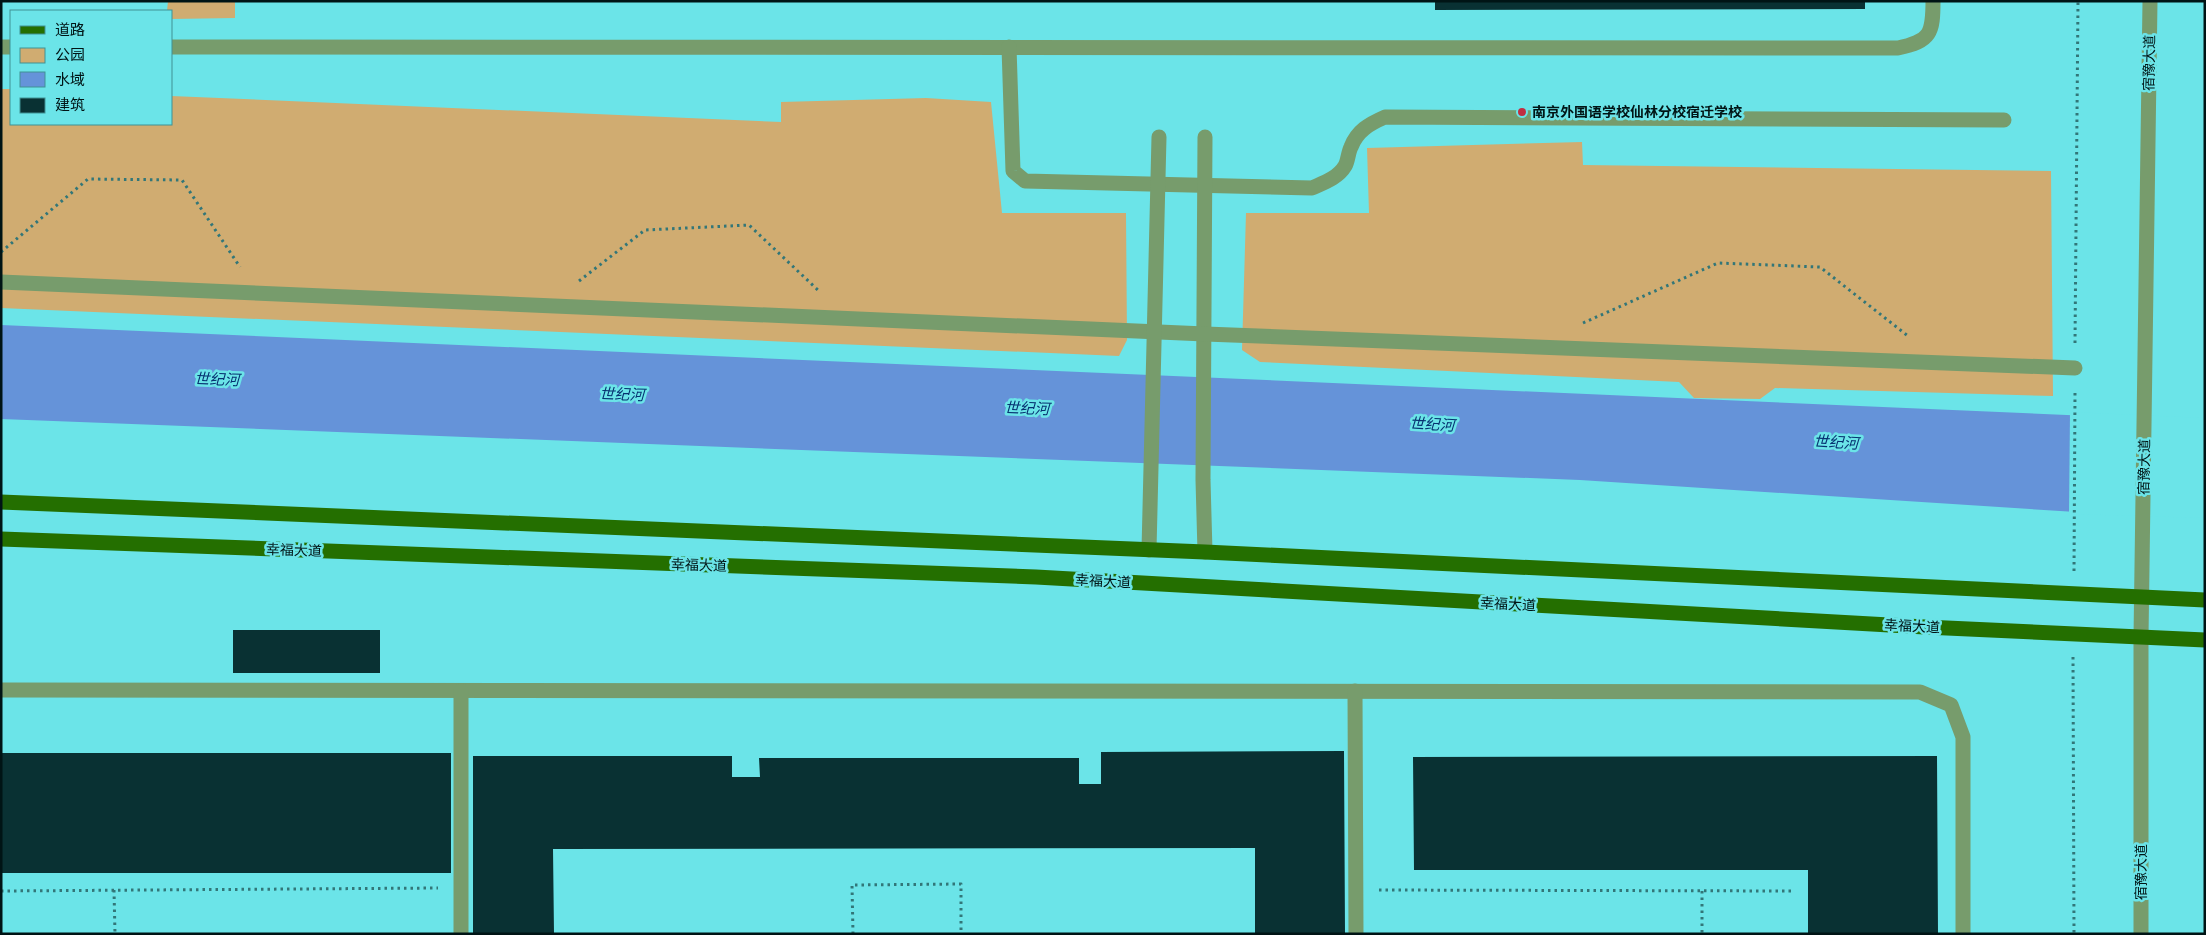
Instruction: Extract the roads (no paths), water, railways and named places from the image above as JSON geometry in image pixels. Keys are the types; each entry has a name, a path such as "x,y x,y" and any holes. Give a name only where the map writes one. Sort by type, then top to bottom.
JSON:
{"main road":[{"path":"1,502 1205,552 2205,600"},
{"name":"幸福大道","path":"1,539 1036,577 1925,627 2205,640"}],"street":[{"path":"172,47 1898,48 1927,38 1933,25 1933,1"},
{"name":"宿豫大道","path":"2141,934 2141,637 2150,1"},
{"path":"1009,47 1013,171 1025,181 1312,188 1332,179 1344,167 1358,132 1384,117 2004,120"},
{"path":"1149,550 1159,137"},
{"path":"1205,137 1203,480 1205,552"},
{"path":"1,282 1154,332 2075,368"},
{"path":"1,690 1920,692 1951,705 1964,737 1964,934"},
{"path":"461,690 461,934"},
{"path":"1355,691 1356,934"}],"water":[{"name":"世纪河","path":"1,325 2205,421 2205,516 2076,512 1580,480 1,419"}],"place":[{"name":"南京外国语学校仙林分校宿迁学校","path":"1522,112"}]}
